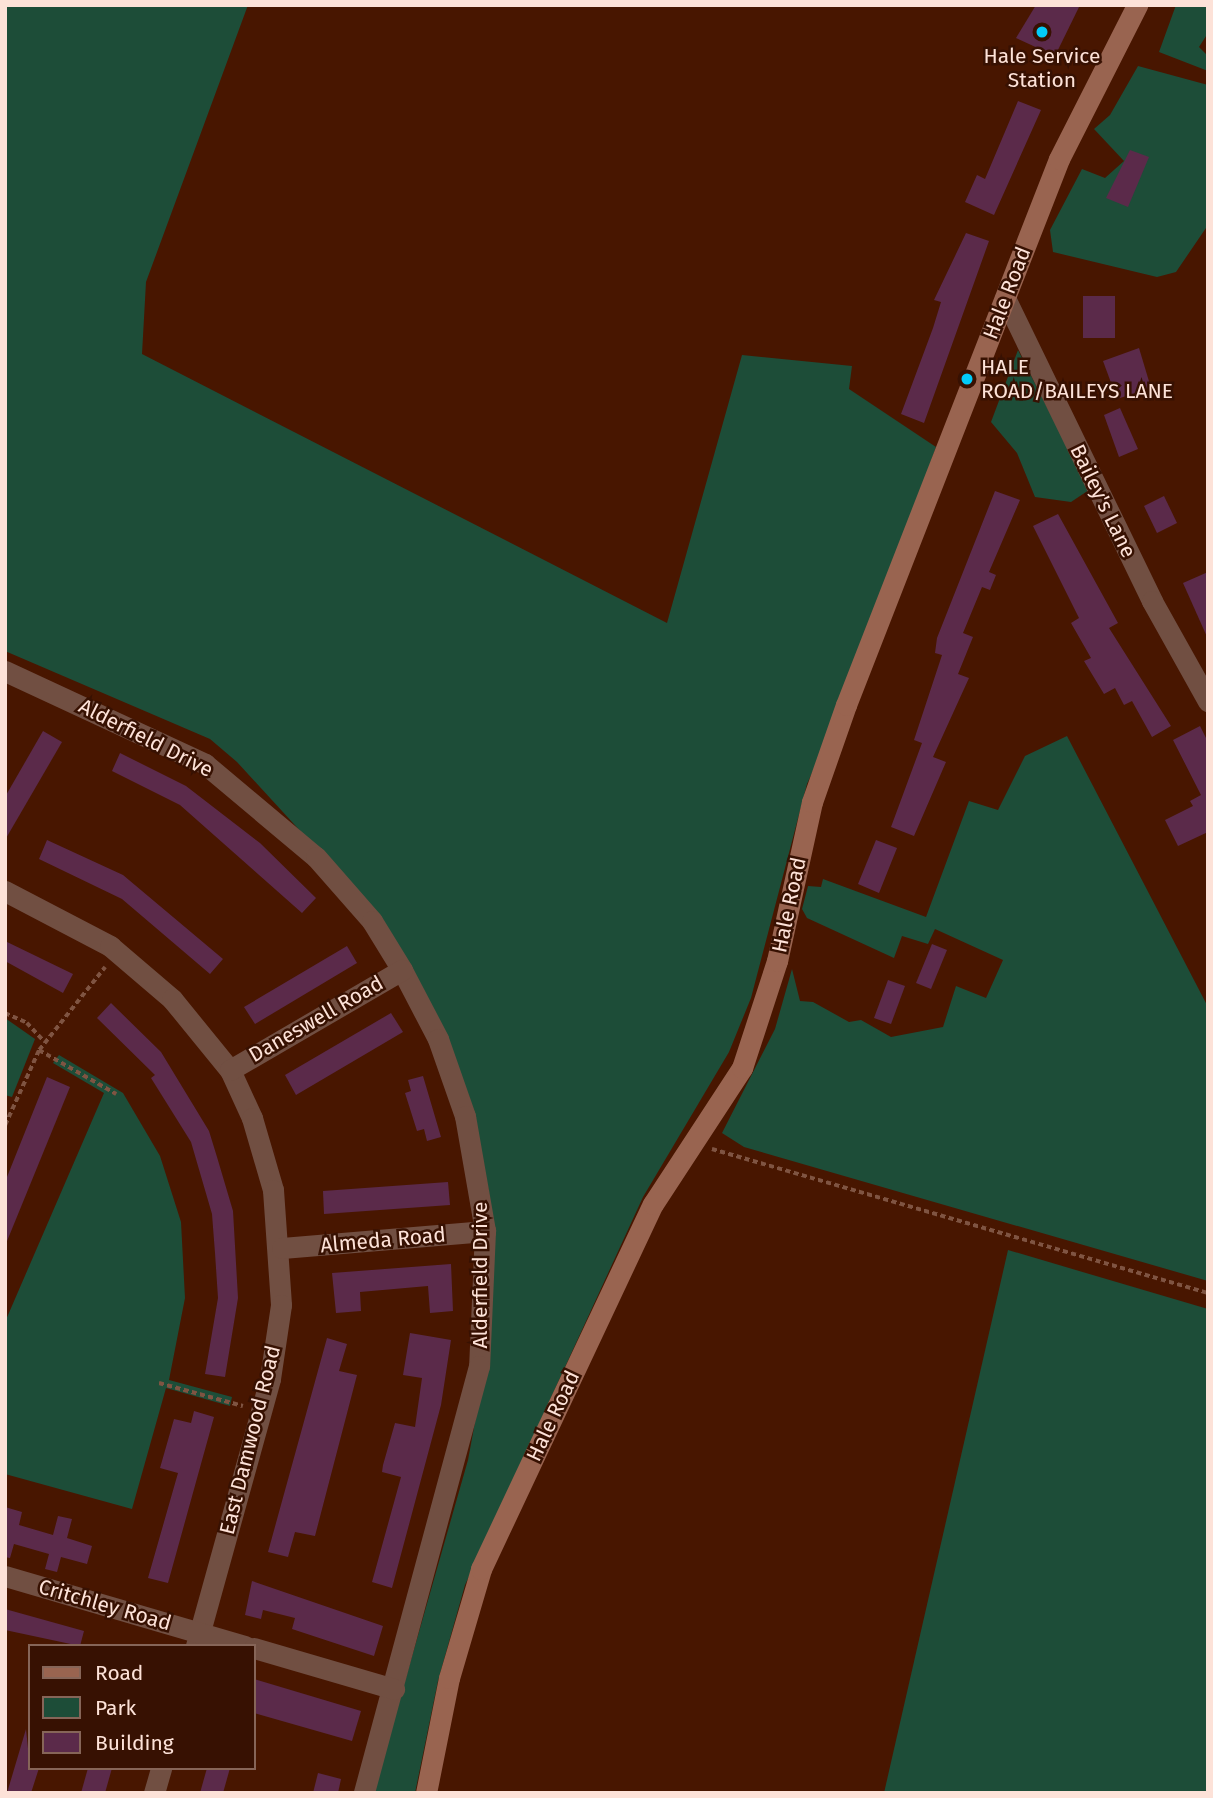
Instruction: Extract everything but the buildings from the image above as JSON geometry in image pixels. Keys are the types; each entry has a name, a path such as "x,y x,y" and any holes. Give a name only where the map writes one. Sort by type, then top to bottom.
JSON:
{"street":[{"name":"Hale Road","path":"426,1793 449,1678 481,1569 653,1204 742,1068 777,961 812,802 1059,159 1137,5"},
{"name":"Bailey's Lane","path":"1005,298 1152,601 1208,701"},
{"path":"5,694 10,673"},
{"name":"Alderfield Drive","path":"10,673 205,764 244,792 316,857 372,921 402,970 438,1039 465,1116 485,1231 479,1366 364,1793"},
{"name":"East Damwood Road","path":"5,891 117,951 172,999 230,1070 265,1160 282,1248 281,1305 262,1411 198,1639"},
{"name":"Daneswell Road","path":"230,1070 402,970"},
{"name":"Almeda Road","path":"282,1248 485,1231"},
{"name":"Critchley Road","path":"5,1576 198,1639 231,1644"},
{"path":"256,1649 394,1689"},
{"path":"154,1793 160,1770"}],"path":[{"path":"5,1125 39,1050 117,951"},
{"path":"5,1013 27,1023 45,1042"},
{"path":"39,1050 116,1094"},
{"path":"694,1144 1208,1293"},
{"path":"159,1383 262,1411"}],"green space":[{"path":"5,5 248,5 146,282 142,354 667,623 742,355 852,366 849,389 936,447 850,689 807,784 751,998 729,1052 643,1197 465,1585 438,1681 415,1793 373,1793 468,1460 487,1357 493,1290 489,1192 469,1096 434,1011 304,835 237,762 210,739 5,651"},
{"path":"1176,5 1208,5 1208,33 1199,47 1208,56 1208,71 1159,52"},
{"path":"1138,66 1208,85 1208,225 1176,272 1157,277 1053,252 1050,230 1082,169 1105,178 1124,161 1094,129 1110,115"},
{"path":"1018,350 1089,490 1071,502 1035,497 1017,453 991,422"},
{"path":"1067,736 1208,1007 1208,1281 744,1147 722,1133 775,1029 792,969 800,1001 813,1002 849,1022 861,1020 891,1037 943,1027 956,986 986,998 1003,960 935,929 928,944 902,936 894,958 807,918 802,909 808,886 821,887 823,879 926,917 969,801 998,810 1025,756"},
{"path":"5,1018 35,1039 12,1097 5,1095"},
{"path":"59,1055 123,1093 160,1156 181,1222 185,1298 169,1380 232,1397 230,1406 166,1388 132,1509 5,1474 5,1322 104,1093 53,1063"},
{"path":"1008,1250 1208,1309 1208,1793 884,1793"}],"place":[{"name":"Hale Service Station","path":"1042,32"},
{"name":"HALE ROAD/BAILEYS LANE","path":"967,379"}]}
